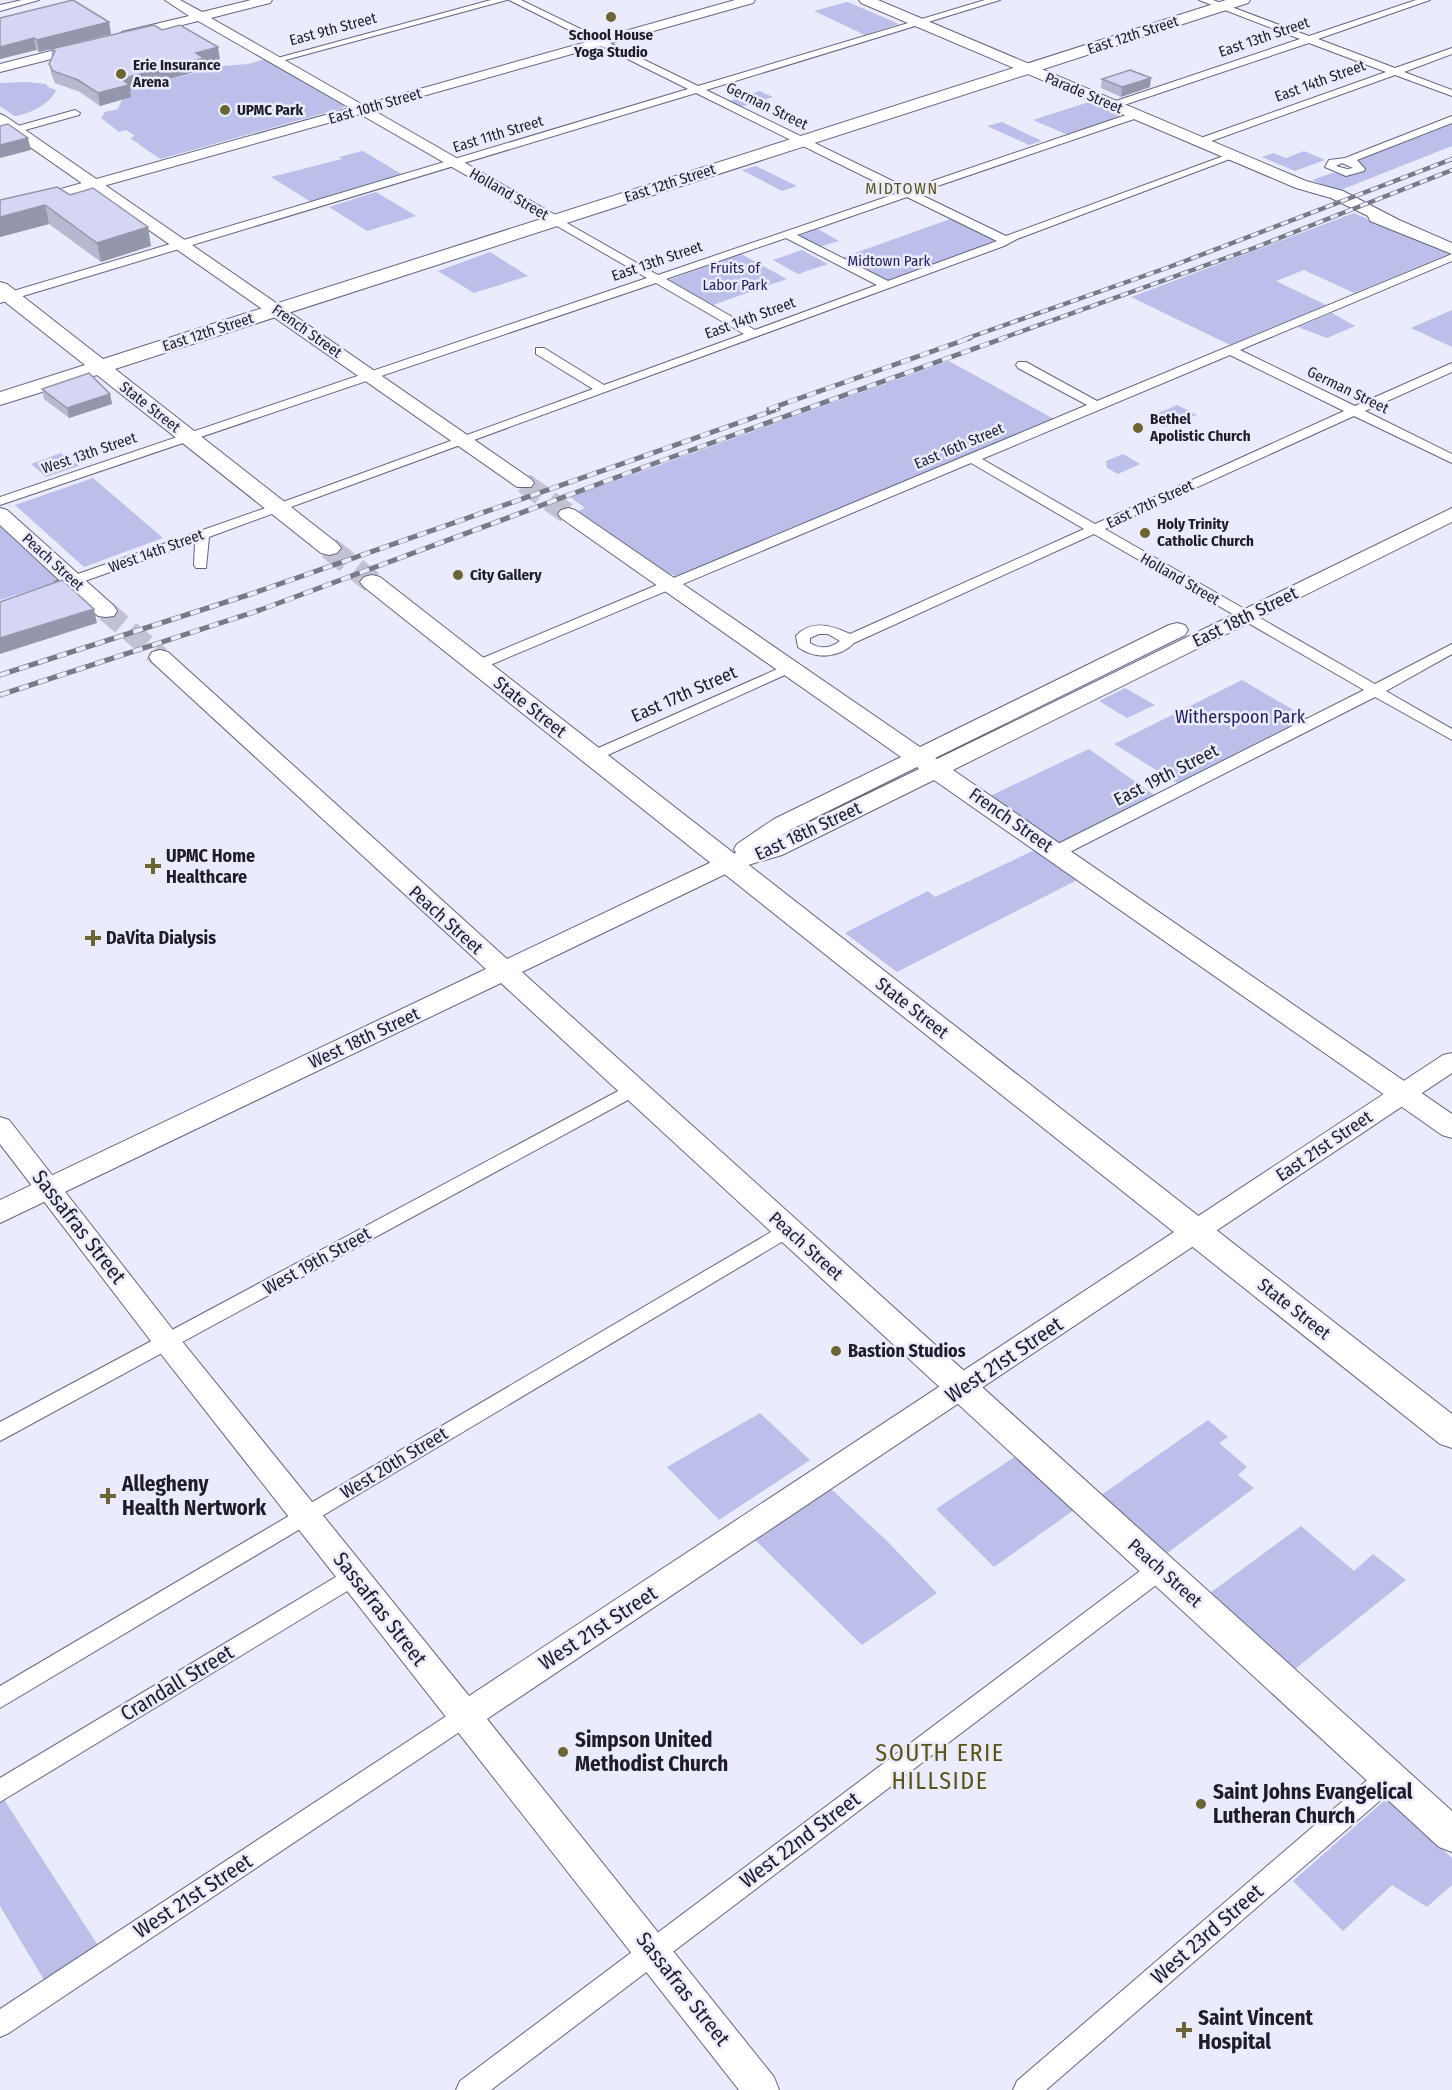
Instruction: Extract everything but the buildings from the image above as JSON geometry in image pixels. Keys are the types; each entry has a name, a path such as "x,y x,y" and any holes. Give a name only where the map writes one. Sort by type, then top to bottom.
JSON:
{"main road":[{"name":"Parade Street","path":"866,0 1452,249"},
{"name":"East 12th Street","path":"0,399 1242,0"},
{"name":"French Street","path":"0,119 7,132 95,184 524,483"},
{"name":"State Street","path":"3,295 99,367 329,548"},
{"name":"East 18th Street","path":"1237,611 1445,499 1452,498"},
{"name":"Peach Street","path":"0,514 106,611"},
{"name":"French Street","path":"568,514 1452,1128"},
{"name":"East 18th Street","path":"729,863 773,850 928,763 1237,611 1452,514"},
{"name":"State Street","path":"372,582 1452,1434"},
{"name":"Peach Street","path":"160,657 1452,1835"},
{"name":"West 18th Street","path":"0,1212 729,863"}],"street":[{"path":"0,8 34,0"},
{"name":"Holland Street","path":"171,0 753,334"},
{"path":"120,37 266,0"},
{"name":"East 9th Street","path":"275,60 502,0"},
{"name":"German Street","path":"514,0 1006,241"},
{"name":"East 10th Street","path":"0,211 749,0"},
{"name":"East 11th Street","path":"3,295 182,245 995,0"},
{"path":"1204,0 1452,93"},
{"name":"East 13th Street","path":"1114,105 1425,0"},
{"path":"0,68 97,43"},
{"name":"East 14th Street","path":"1199,142 1452,51"},
{"path":"7,132 75,113"},
{"name":"East 13th Street","path":"189,437 1136,115"},
{"path":"1346,161 1452,119"},
{"name":"East 14th Street","path":"278,508 1233,156"},
{"path":"787,234 886,285"},
{"name":"East 16th Street","path":"478,665 1452,257"},
{"name":"German Street","path":"1230,350 1452,459"},
{"path":"540,351 602,390"},
{"path":"1022,366 1097,406"},
{"name":"East 17th Street","path":"849,640 1452,367"},
{"name":"West 13th Street","path":"0,501 189,437"},
{"name":"Holland Street","path":"971,459 1452,735"},
{"name":"West 14th Street","path":"50,589 278,508"},
{"path":"201,565 202,534"},
{"name":"East 19th Street","path":"1056,852 1375,691 1452,648"},
{"name":"East 17th Street","path":"594,756 791,668"},
{"name":"East 21st Street","path":"1196,1231 1452,1061"},
{"name":"West 19th Street","path":"0,1432 633,1089"},
{"name":"Sassafras Street","path":"0,1126 167,1342 307,1515 761,2090"},
{"name":"West 20th Street","path":"0,1698 788,1229"},
{"name":"West 21st Street","path":"0,2024 1196,1231"},
{"name":"West 22nd Street","path":"469,2090 1160,1569"},
{"name":"Crandall Street","path":"0,1791 354,1575"},
{"name":"West 23rd Street","path":"1026,2090 1389,1777"}],"green space":[{"path":"847,2 899,24 865,35 814,11"},
{"name":"UPMC Park","path":"266,59 345,103 343,108 160,159 130,138 135,136 126,130 119,132 101,118 105,112 118,109 125,92 131,89 222,66 248,64"},
{"path":"0,83 46,84 56,90 49,100 38,108 14,116 0,106"},
{"path":"760,91 773,97 741,107 729,101"},
{"path":"1089,102 1116,111 1122,116 1068,135 1033,120"},
{"path":"1002,122 1042,141 1029,145 987,126"},
{"path":"1452,123 1452,146 1338,191 1312,180 1332,173 1358,174 1365,168 1358,162 1361,157"},
{"path":"363,151 403,175 311,202 271,177 342,159 339,157"},
{"path":"1304,151 1325,160 1295,171 1262,157 1273,153 1286,158"},
{"path":"756,166 797,186 782,191 742,170"},
{"path":"376,192 416,216 367,231 329,207"},
{"path":"1354,213 1449,254 1354,293 1304,270 1276,281 1326,305 1230,345 1131,297"},
{"name":"Midtown Park","path":"953,218 998,241 888,281 841,258"},
{"path":"818,229 839,241 819,247 799,236"},
{"path":"802,250 828,264 798,274 773,260"},
{"path":"490,252 528,276 474,293 438,271"},
{"name":"Fruits of Labor Park","path":"741,254 787,279 713,305 669,280"},
{"path":"1452,310 1452,347 1411,328"},
{"path":"1332,313 1355,326 1327,338 1298,327"},
{"path":"949,361 1054,419 676,576 668,573 578,511 585,508 570,497"},
{"path":"1177,405 1197,415 1165,427 1147,418"},
{"path":"61,453 79,466 46,477 31,464"},
{"path":"1123,454 1140,464 1118,474 1107,468 1106,461"},
{"path":"93,478 163,538 84,567 15,505"},
{"path":"0,524 60,579 59,581 0,600"},
{"name":"Witherspoon Park","path":"1242,680 1309,719 1179,784 1114,744"},
{"path":"1125,688 1155,705 1127,718 1099,701"},
{"path":"1089,749 1157,797 1061,845 990,796"},
{"path":"1039,848 1081,878 897,972 845,933 928,891 935,897"},
{"path":"760,1413 810,1460 719,1520 667,1467"},
{"path":"1208,1420 1228,1437 1219,1443 1247,1467 1238,1475 1254,1488 1162,1557 1097,1498"},
{"path":"1016,1456 1074,1510 994,1567 936,1509"},
{"path":"829,1487 886,1540 937,1593 862,1645 753,1538"},
{"path":"1301,1526 1354,1571 1373,1554 1406,1580 1295,1669 1210,1593"},
{"path":"3,1798 97,1944 44,1980 0,1906 0,1799"},
{"path":"1386,1799 1391,1801 1452,1858 1452,1885 1427,1907 1392,1885 1343,1931 1293,1881"}],"tunnel":[{"path":"524,483 568,514"},
{"path":"329,548 372,582"},
{"path":"106,611 160,657"}],"railway":[{"path":"965,339 1172,266 1452,159"},
{"path":"1000,339 1254,248 1452,170"},
{"path":"769,409 970,338"},
{"path":"0,695 260,610 647,466 1004,338"},
{"path":"0,675 254,593 778,409"}],"place":[{"name":"School House Yoga Studio","path":"611,17"},
{"name":"Erie Insurance Arena","path":"121,74"},
{"name":"UPMC Park","path":"225,110"},
{"name":"Bethel Apolistic Church","path":"1138,428"},
{"name":"Holy Trinity Catholic Church","path":"1145,533"},
{"name":"City Gallery","path":"458,575"},
{"name":"UPMC Home Healthcare","path":"153,866"},
{"name":"DaVita Dialysis","path":"93,938"},
{"name":"Bastion Studios","path":"836,1351"},
{"name":"Allegheny Health Nertwork","path":"108,1496"},
{"name":"Simpson United Methodist Church","path":"563,1752"},
{"name":"Saint Johns Evangelical Lutheran Church","path":"1201,1804"},
{"name":"Saint Vincent Hospital","path":"1184,2030"}],"district":[{"name":"MIDTOWN","path":"902,188"},
{"name":"SOUTH ERIE HILLSIDE","path":"940,1767"}]}
